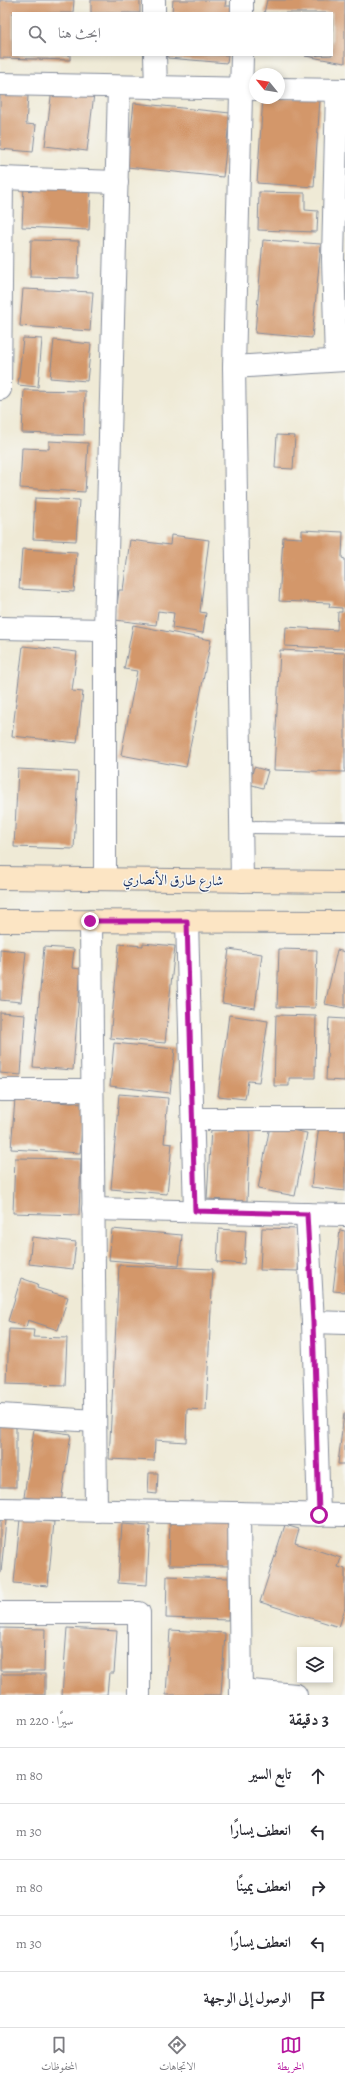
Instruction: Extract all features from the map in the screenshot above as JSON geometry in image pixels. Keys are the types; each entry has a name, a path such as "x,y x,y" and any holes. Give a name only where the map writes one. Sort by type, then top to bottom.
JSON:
{"street":[{"path":"154,0 154,12"},
{"path":"242,0 242,12"},
{"path":"156,56 156,88"},
{"path":"242,56 249,89 234,367 242,880"},
{"path":"0,84 249,89"},
{"path":"105,879 105,630 119,87"},
{"path":"234,367 340,360 339,259 341,90 285,90"},
{"path":"0,389 1,178 117,182"},
{"path":"0,628 105,630"},
{"name":"شارع طارق الأنصاري","path":"0,878 345,882"},
{"path":"0,920 345,922"},
{"path":"90,921 96,1511"},
{"path":"187,921 194,1119 195,1211"},
{"path":"0,1090 92,1090"},
{"path":"194,1119 345,1119"},
{"path":"93,1208 345,1215"},
{"path":"307,1214 313,1322 319,1515"},
{"path":"313,1322 345,1322"},
{"path":"0,1415 95,1421"},
{"path":"0,1509 345,1515"},
{"path":"239,1513 241,1692 296,1695"},
{"path":"0,1613 139,1613 139,1695"}],"lane":[{"path":"240,827 345,828"}],"building":[{"path":"0,0 74,0 73,12 12,12 12,56 70,56 70,60 0,58"},
{"path":"91,0 140,0 140,12 91,12"},
{"path":"173,0 226,0 225,6 232,6 231,12 172,12"},
{"path":"267,0 345,0 345,63 305,56 333,56 333,12 264,12"},
{"path":"168,56 228,56 227,63 168,58"},
{"path":"52,89 94,94 87,151 45,146"},
{"path":"0,93 28,96 26,124 36,125 33,152 0,149"},
{"path":"285,98 320,99 314,187 257,183 263,104 285,104"},
{"path":"134,103 230,113 223,177 127,167"},
{"path":"24,185 91,188 89,230 22,227"},
{"path":"259,192 305,193 305,210 318,211 317,232 258,230"},
{"path":"31,240 79,241 78,278 30,277"},
{"path":"263,240 321,244 312,338 255,333"},
{"path":"23,289 93,292 90,331 20,326"},
{"path":"23,338 42,339 38,387 18,385"},
{"path":"54,340 91,344 87,381 50,378"},
{"path":"24,390 85,391 84,435 22,433"},
{"path":"277,435 295,436 293,469 275,468"},
{"path":"49,441 88,443 85,492 20,488 22,448 49,449"},
{"path":"35,498 79,500 76,541 33,539"},
{"path":"302,530 343,532 342,558 345,559 345,649 285,646 286,627 337,630 338,612 342,612 342,608 329,607 330,603 279,601 283,537 302,538"},
{"path":"171,535 209,540 200,612 206,613 203,633 172,628 174,613 158,611 156,625 115,620 119,590 123,590 130,540 170,545"},
{"path":"22,549 77,552 74,592 19,589"},
{"path":"133,625 211,640 186,767 121,755 137,671 124,669"},
{"path":"23,646 77,652 72,691 83,692 77,743 12,736"},
{"path":"280,650 345,653 345,772 274,770"},
{"path":"254,767 268,771 263,788 249,784"},
{"path":"18,769 78,772 74,849 14,847"},
{"path":"143,943 175,946 165,1043 110,1038 119,944 143,946"},
{"path":"44,947 74,949 72,968 81,969 73,1070 33,1067"},
{"path":"0,949 26,952 21,1002 0,1000"},
{"path":"229,949 262,954 255,1008 222,1003"},
{"path":"279,949 317,950 315,1008 277,1007"},
{"path":"337,950 345,952 345,1008 325,1004"},
{"path":"0,1012 25,1014 21,1075 0,1073"},
{"path":"229,1015 268,1021 259,1082 248,1081 245,1099 218,1096"},
{"path":"276,1015 316,1016 315,1078 289,1078 289,1086 274,1086"},
{"path":"329,1018 345,1019 345,1081 326,1080"},
{"path":"114,1043 175,1049 170,1093 110,1086"},
{"path":"119,1094 168,1098 164,1143 172,1144 167,1194 111,1189"},
{"path":"15,1099 84,1104 80,1153 11,1149"},
{"path":"270,1126 307,1133 295,1196 258,1189"},
{"path":"319,1126 345,1130 345,1191 311,1187"},
{"path":"211,1128 250,1130 247,1201 207,1199"},
{"path":"15,1158 81,1159 79,1215 13,1213"},
{"path":"262,1228 300,1229 298,1271 260,1270"},
{"path":"112,1229 182,1235 179,1266 109,1260"},
{"path":"219,1229 246,1231 244,1264 217,1262"},
{"path":"340,1230 345,1231 345,1292 333,1291"},
{"path":"32,1237 76,1242 73,1269 29,1264"},
{"path":"119,1265 213,1269 206,1410 187,1409 186,1442 155,1440 154,1461 109,1459"},
{"path":"21,1278 38,1284 37,1288 68,1297 58,1330 28,1320 26,1327 8,1321"},
{"path":"9,1329 34,1330 33,1337 67,1338 65,1385 7,1383"},
{"path":"344,1413 345,1464 338,1464"},
{"path":"0,1418 16,1418 16,1487 0,1487"},
{"path":"34,1429 71,1434 61,1502 24,1497"},
{"path":"149,1473 158,1473 157,1494 148,1493"},
{"path":"170,1517 232,1518 230,1566 169,1565"},
{"path":"20,1519 54,1522 48,1586 14,1583"},
{"path":"0,1520 6,1520 1,1573 0,1573"},
{"path":"122,1524 150,1526 147,1585 118,1583"},
{"path":"285,1525 299,1529 295,1543 341,1558 338,1567 345,1569 345,1608 339,1627 260,1602"},
{"path":"167,1576 230,1578 228,1620 166,1618"},
{"path":"0,1628 45,1629 44,1671 0,1671"},
{"path":"67,1628 117,1631 114,1673 109,1673 107,1695 62,1695"},
{"path":"170,1630 225,1633 221,1695 166,1695"},
{"path":"1,1674 45,1674 45,1695 1,1695"}],"route":[{"path":"90,921 187,921 194,1119 195,1211 307,1214 313,1322 319,1515"}]}
